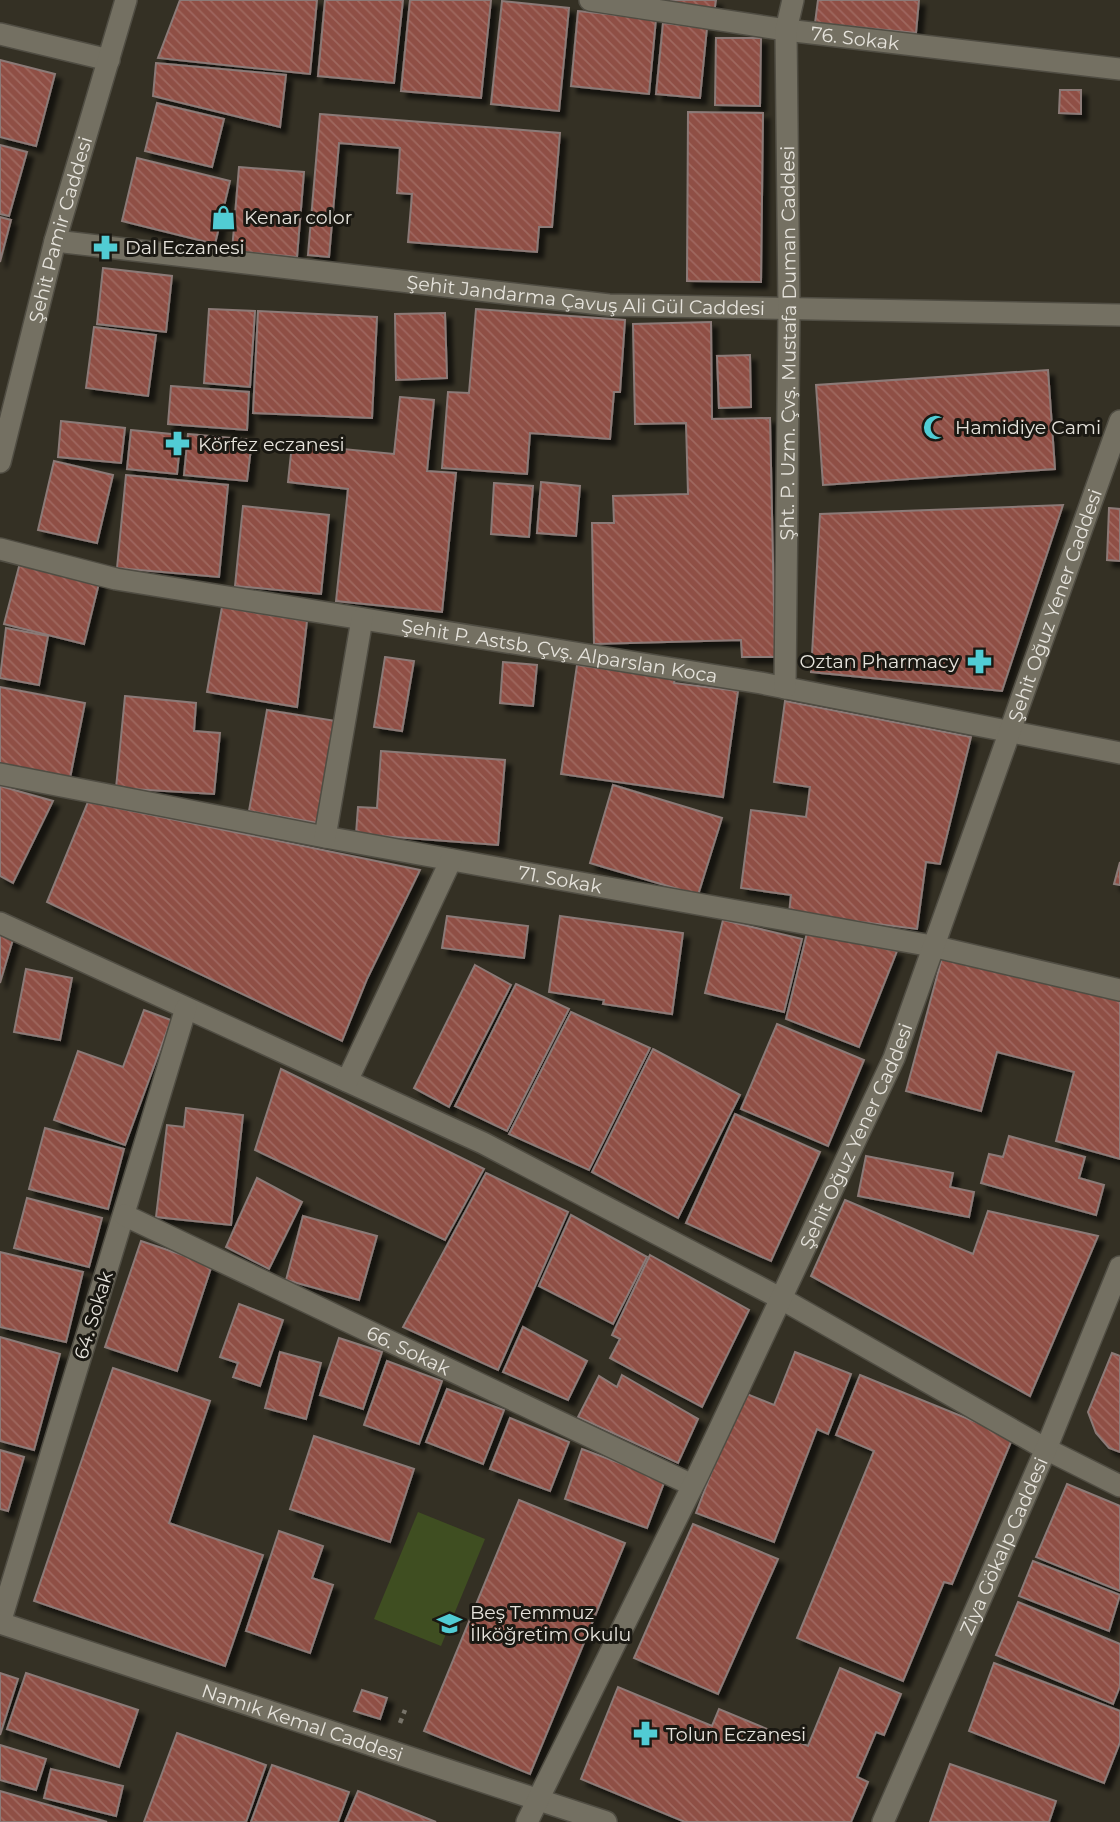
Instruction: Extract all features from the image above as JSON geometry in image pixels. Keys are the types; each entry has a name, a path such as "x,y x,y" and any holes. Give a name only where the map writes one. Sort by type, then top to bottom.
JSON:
{"street":[{"name":"Şehit Pamir Caddesi","path":"0,462 55,241 127,0"},
{"name":"76. Sokak","path":"590,0 786,30 1120,69"},
{"path":"778,0 786,30"},
{"name":"Şht. P. Uzm. Çvş. Mustafa Duman Caddesi","path":"785,688 789,309 786,30 793,0"},
{"path":"0,34 109,60"},
{"name":"Şehit Jandarma Çavuş Ali Gül Caddesi","path":"55,241 608,305 1120,315"},
{"name":"Şehit Oğuz Yener Caddesi","path":"527,1822 692,1485 894,1058 1120,421"},
{"name":"Şehit P. Astsb. Çvş. Alparslan Koca","path":"0,549 116,579 785,688 1009,729 1120,753"},
{"path":"325,837 362,619"},
{"name":"71. Sokak","path":"0,774 325,837 932,946 1120,990"},
{"path":"347,1081 451,860"},
{"path":"0,923 483,1143 780,1298 1046,1449 1120,1486"},
{"name":"64. Sokak","path":"0,1623 187,1008"},
{"name":"66. Sokak","path":"124,1215 692,1485"},
{"name":"Ziya Gökalp Caddesi","path":"883,1822 1046,1449 1120,1267"},
{"name":"Namık Kemal Caddesi","path":"0,1623 606,1822"}],"green space":[{"path":"418,1512 485,1539 441,1646 374,1619"}],"building":[{"path":"180,0 317,0 310,74 158,58"},
{"path":"325,0 403,0 394,83 318,76"},
{"path":"410,0 491,0 481,98 401,91"},
{"path":"666,0 716,0 714,13 665,6"},
{"path":"818,0 919,0 916,33 815,23"},
{"path":"502,1 569,8 559,111 491,104"},
{"path":"578,11 656,19 649,94 571,86"},
{"path":"663,23 707,28 700,98 656,94"},
{"path":"716,38 761,38 760,106 715,105"},
{"path":"0,60 55,74 36,146 0,137"},
{"path":"156,63 286,75 280,127 153,96"},
{"path":"1060,90 1081,90 1081,114 1059,113"},
{"path":"157,103 224,119 212,167 145,151"},
{"path":"688,112 763,113 761,282 687,281"},
{"path":"320,114 560,133 552,227 539,227 537,252 408,242 412,194 397,193 400,148 339,143 329,257 308,255"},
{"path":"0,145 27,152 9,216 0,214"},
{"path":"137,158 230,181 215,244 122,221"},
{"path":"239,167 304,172 297,257 232,251"},
{"path":"0,217 11,220 0,262"},
{"path":"103,268 172,276 166,332 97,324"},
{"path":"209,309 255,311 250,387 204,383"},
{"path":"476,309 625,320 620,392 614,392 610,439 530,433 527,474 442,468 448,392 469,393"},
{"path":"258,311 377,317 372,418 253,413"},
{"path":"445,313 447,378 396,380 395,314"},
{"path":"711,322 712,419 770,418 775,657 742,657 741,640 594,644 592,523 614,523 613,496 688,494 686,423 635,424 633,324"},
{"path":"94,327 156,335 148,396 86,388"},
{"path":"750,355 751,407 719,408 717,356"},
{"name":"Hamidiye Cami","path":"1048,370 1055,469 823,485 816,385"},
{"path":"171,386 249,392 247,430 168,424"},
{"path":"400,397 434,400 427,471 456,473 442,612 336,601 348,489 288,482 292,444 394,454"},
{"path":"61,421 125,428 121,463 58,457"},
{"path":"131,430 181,435 177,474 127,469"},
{"path":"188,434 252,440 247,481 184,475"},
{"path":"54,461 113,475 97,543 38,530"},
{"path":"126,475 228,485 219,577 117,568"},
{"path":"541,482 580,486 576,536 537,533"},
{"path":"494,483 533,486 529,537 491,534"},
{"path":"1063,505 1002,691 811,672 820,514"},
{"path":"243,506 329,515 321,594 235,586"},
{"path":"1109,508 1120,509 1120,561 1107,560"},
{"path":"21,559 100,579 84,644 4,624"},
{"path":"222,607 307,621 297,707 207,692"},
{"path":"6,628 48,636 39,685 0,678"},
{"path":"385,657 414,661 402,731 374,727"},
{"path":"503,662 537,665 533,706 500,703"},
{"path":"577,665 675,678 674,683 738,691 723,797 561,774"},
{"path":"0,687 85,703 70,778 0,765"},
{"path":"125,696 196,703 194,731 220,733 214,794 116,788"},
{"path":"785,701 971,737 940,864 926,862 917,929 789,913 791,895 741,888 751,810 806,817 810,787 774,782"},
{"path":"267,710 336,721 318,823 249,811"},
{"path":"381,751 505,760 498,845 356,834 358,807 377,808"},
{"path":"613,785 722,818 698,895 590,863"},
{"path":"0,786 53,801 13,883 0,876"},
{"path":"88,802 420,870 367,979 342,1041 47,902"},
{"path":"1120,862 1120,885 1114,884"},
{"path":"447,916 528,926 524,958 442,948"},
{"path":"560,916 683,933 672,1014 603,1004 604,1000 549,992"},
{"path":"723,920 802,939 784,1012 705,993"},
{"path":"0,932 14,936 0,983"},
{"path":"807,933 897,951 859,1047 786,1019"},
{"path":"943,954 1120,1001 1120,1159 1056,1141 1074,1072 997,1052 981,1111 906,1091"},
{"path":"475,965 511,985 449,1107 414,1088"},
{"path":"26,969 72,978 60,1040 14,1032"},
{"path":"516,984 569,1009 507,1131 455,1106"},
{"path":"144,1010 171,1020 125,1145 54,1120 78,1051 123,1067"},
{"path":"571,1012 650,1048 589,1170 509,1134"},
{"path":"777,1024 864,1060 828,1146 741,1109"},
{"path":"653,1049 740,1095 678,1218 592,1172"},
{"path":"281,1069 484,1169 445,1240 255,1150"},
{"path":"186,1108 243,1115 231,1225 156,1217 167,1125 184,1127"},
{"path":"735,1114 820,1152 771,1261 686,1223"},
{"path":"45,1128 124,1149 108,1209 29,1189"},
{"path":"1009,1136 1085,1157 1079,1178 1104,1185 1096,1215 981,1183 989,1154 1003,1157"},
{"path":"866,1156 953,1173 950,1187 974,1192 969,1217 858,1196"},
{"path":"486,1173 568,1212 498,1370 403,1327"},
{"path":"257,1178 302,1202 269,1269 226,1247"},
{"path":"27,1198 102,1218 89,1267 14,1248"},
{"path":"845,1200 973,1254 988,1211 1098,1236 1030,1396 811,1276"},
{"path":"571,1215 647,1257 613,1324 539,1286"},
{"path":"303,1216 377,1236 359,1300 286,1280"},
{"path":"141,1241 212,1265 177,1371 105,1347"},
{"path":"0,1252 83,1272 66,1342 0,1327"},
{"path":"650,1255 749,1310 702,1407 610,1358 620,1339 612,1335"},
{"path":"239,1304 283,1320 260,1386 233,1377 238,1363 220,1357"},
{"path":"523,1327 587,1361 568,1400 503,1372"},
{"path":"0,1337 60,1354 34,1450 0,1441"},
{"path":"339,1338 382,1352 363,1409 320,1395"},
{"path":"280,1352 321,1363 306,1419 265,1408"},
{"path":"795,1352 851,1374 828,1434 817,1429 774,1542 696,1513 742,1392 774,1405"},
{"path":"1112,1353 1120,1356 1120,1452 1109,1448 1096,1433 1088,1412"},
{"path":"387,1361 442,1381 419,1444 364,1425"},
{"path":"113,1368 210,1401 169,1523 263,1555 225,1666 34,1601"},
{"path":"622,1375 698,1419 678,1463 578,1417 599,1376 617,1387"},
{"path":"860,1375 1013,1437 952,1584 944,1582 903,1681 797,1638 874,1451 836,1435"},
{"path":"447,1389 504,1410 483,1464 426,1442"},
{"path":"510,1418 569,1442 550,1491 490,1469"},
{"path":"314,1436 414,1469 390,1542 290,1509"},
{"path":"582,1449 665,1480 647,1528 565,1499"},
{"path":"0,1450 24,1457 8,1511 0,1509"},
{"path":"1067,1484 1120,1506 1120,1591 1036,1557"},
{"path":"519,1500 625,1543 530,1774 424,1731"},
{"path":"693,1524 778,1559 718,1694 634,1658"},
{"path":"279,1531 323,1546 312,1578 333,1585 310,1653 246,1631"},
{"path":"1033,1561 1120,1595 1109,1631 1019,1596"},
{"path":"1018,1602 1120,1644 1120,1686 1113,1704 996,1655"},
{"path":"994,1663 1120,1711 1120,1742 1104,1783 969,1731"},
{"path":"840,1668 901,1694 884,1735 876,1732 857,1777 868,1782 851,1822 685,1822 581,1779 618,1687 712,1726 719,1709 808,1746"},
{"path":"0,1673 18,1679 0,1735"},
{"path":"26,1673 138,1710 119,1767 7,1729"},
{"path":"362,1690 387,1698 380,1719 354,1711"},
{"path":"177,1733 266,1765 246,1822 144,1822"},
{"path":"0,1745 46,1759 36,1790 0,1780"},
{"path":"950,1764 1056,1801 1049,1822 930,1822"},
{"path":"272,1765 349,1792 338,1822 251,1822"},
{"path":"51,1769 123,1786 116,1816 44,1798"},
{"path":"0,1791 107,1822 0,1822"},
{"path":"358,1791 436,1822 345,1822"}],"place":[{"name":"Kenar color","path":"224,217"},
{"name":"Dal Eczanesi","path":"105,247"},
{"name":"Hamidiye Cami","path":"935,427"},
{"name":"Körfez eczanesi","path":"178,444"},
{"name":"Oztan Pharmacy","path":"979,661"},
{"name":"Beş Temmuz İlköğretim Okulu","path":"450,1623"},
{"name":"Tolun Eczanesi","path":"646,1734"}]}
